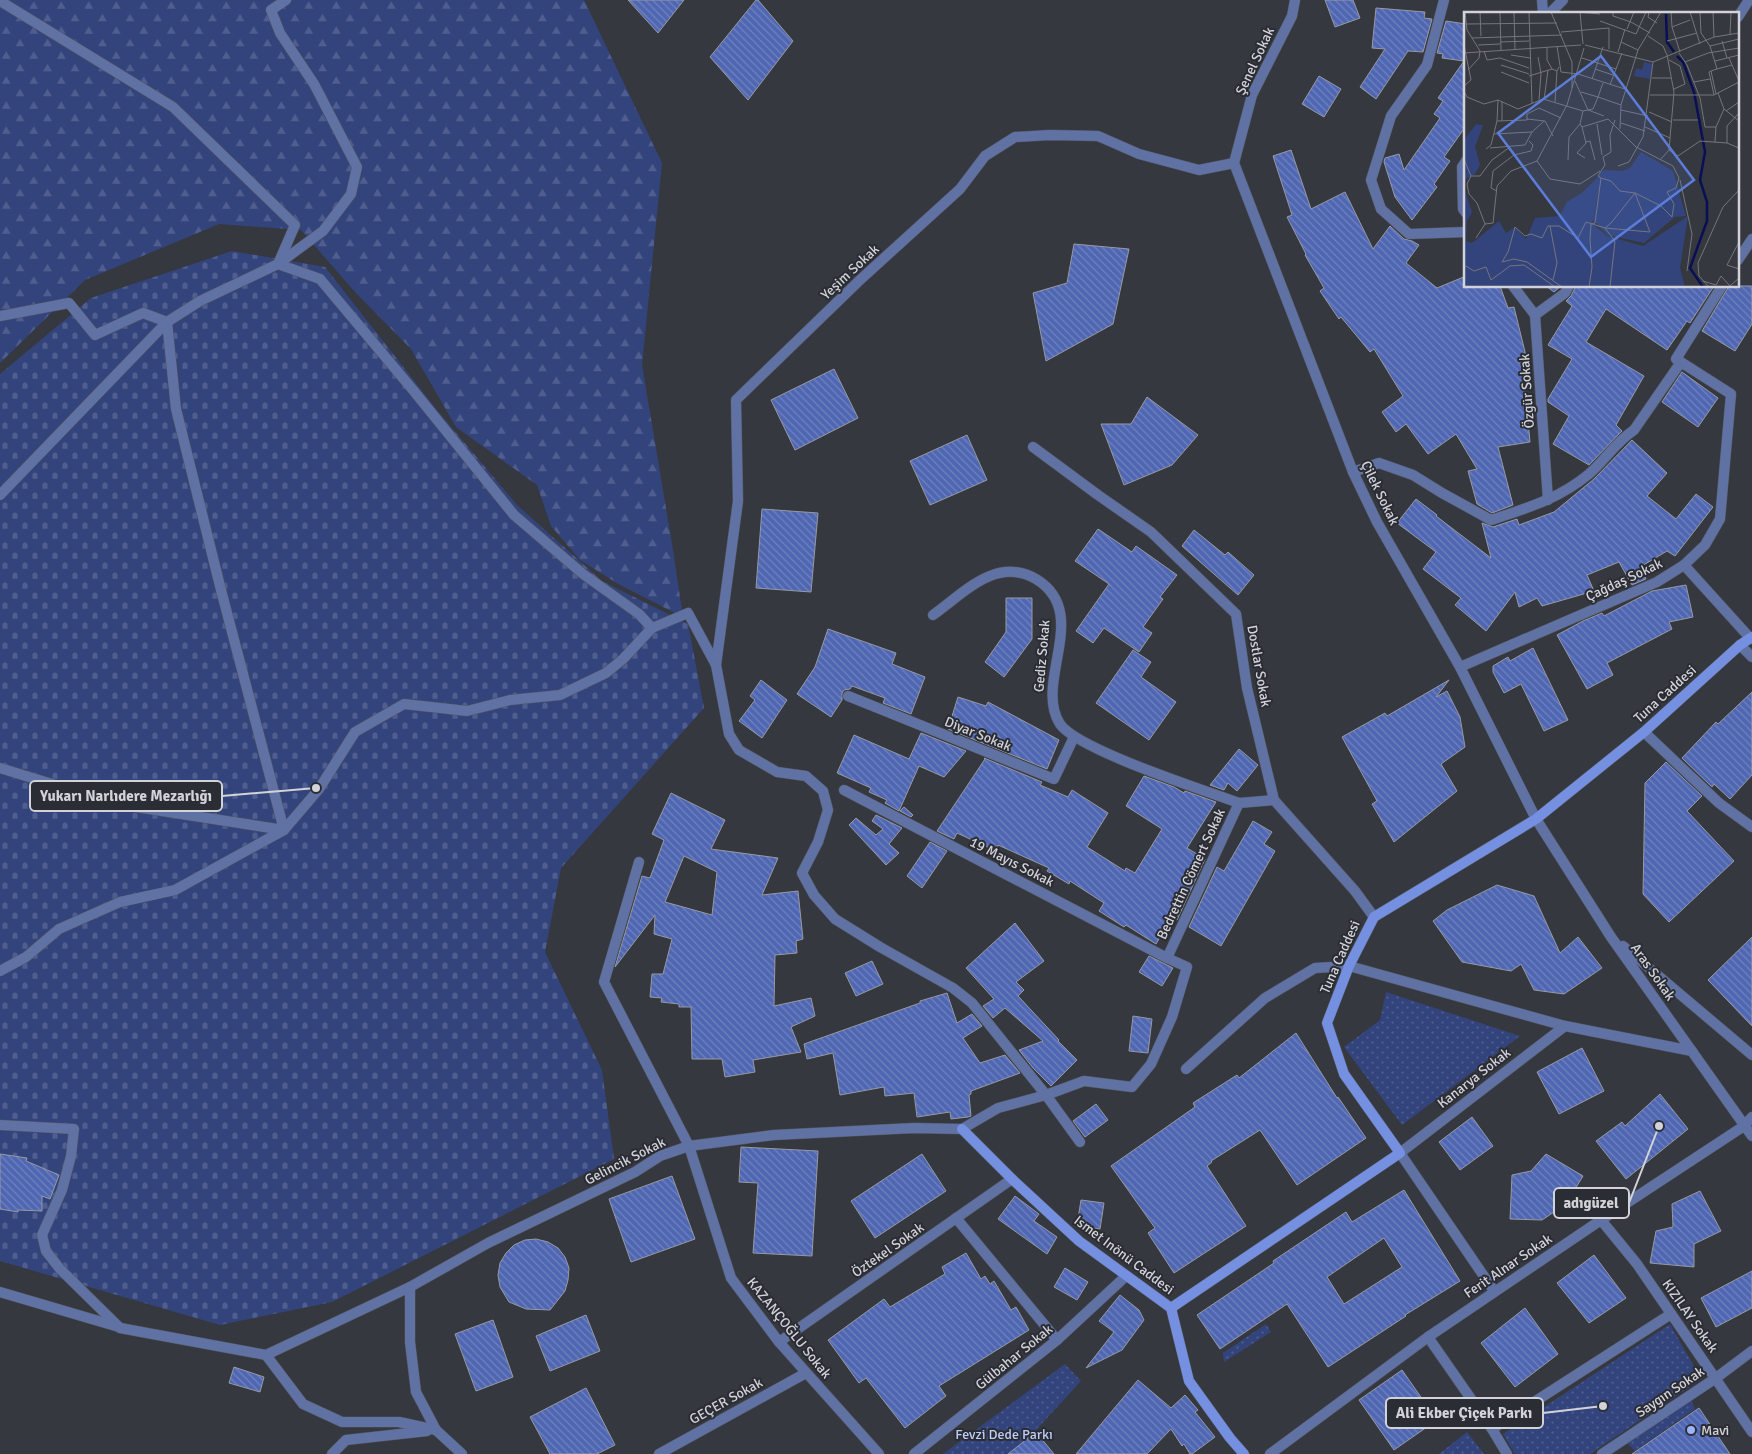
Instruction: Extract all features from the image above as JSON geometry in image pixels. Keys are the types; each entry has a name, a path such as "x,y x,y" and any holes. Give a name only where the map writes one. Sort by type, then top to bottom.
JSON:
{"street":[{"path":"0,495 167,322 200,301 278,264 323,231 352,194 357,167 314,84 280,33 271,10 286,0"},
{"name":"Şenel Sokak","path":"1234,163 1252,95 1292,16 1294,0"},
{"path":"1444,0 1427,65 1391,116 1371,180 1381,209 1409,234 1464,232"},
{"path":"1551,12 1562,0"},
{"path":"1740,14 1749,0"},
{"path":"0,1 173,107 295,224 278,264"},
{"name":"Yeşim Sokak","path":"716,665 738,501 736,400 861,278 960,190 985,156 1015,137 1050,135 1098,136 1139,154 1199,170 1234,163"},
{"name":"Çilek Sokak","path":"1234,163 1353,472 1377,522 1460,667 1536,819"},
{"path":"1464,164 1462,167 1464,210"},
{"path":"1740,257 1752,239"},
{"path":"278,264 320,279 514,515 583,574 639,614 652,628"},
{"path":"1515,288 1535,315 1565,293 1568,288"},
{"path":"1353,472 1379,463 1413,475 1491,520 1548,500 1569,489 1590,473 1624,437 1634,430 1721,288"},
{"path":"0,316 69,303 95,335 143,313 167,322"},
{"name":"Özgür Sokak","path":"1535,315 1548,500"},
{"path":"167,322 176,409 284,830"},
{"name":"Çağdaş Sokak","path":"1460,667 1657,582 1684,565 1705,545 1720,519 1731,394 1678,360"},
{"name":"Dostlar Sokak","path":"1033,447 1151,532 1236,614 1247,688 1274,800 1354,890 1374,917"},
{"path":"1684,565 1751,638"},
{"name":"Gediz Sokak","path":"933,615 981,580 998,572 1018,572 1040,582 1055,600 1061,620 1052,694 1053,706 1060,724 1074,737 1115,757 1239,803"},
{"path":"0,971 26,957 59,929 120,902 175,890 284,830 319,789 355,732 404,704 467,710 510,700 560,695 606,673 623,659 652,628 688,613 716,665 729,734 739,750 777,772 806,776 824,792 828,810 818,842 802,873 814,895 835,919 953,988 972,1003 1080,1142"},
{"name":"Tuna Caddesi","path":"1400,1153 1344,1074 1328,1023 1349,966 1374,917 1536,819 1644,732 1740,645 1751,638"},
{"path":"1740,645 1752,657"},
{"name":"Diyar Sokak","path":"848,696 1054,779 1074,737"},
{"path":"1644,732 1719,803 1752,827"},
{"path":"0,768 117,804 284,830"},
{"name":"19 Mayıs Sokak","path":"844,790 1167,958"},
{"name":"Bedrettin Cömert Sokak","path":"962,1128 998,1108 1046,1096 1084,1082 1132,1087 1151,1064 1172,1017 1186,967 1167,958 1239,803 1274,800"},
{"name":"Aras Sokak","path":"1536,819 1611,937 1752,1136"},
{"name":"KAZANÇOĞLU Sokak","path":"639,862 604,982 689,1146 731,1278 779,1342 879,1454"},
{"path":"1611,937 1752,1055"},
{"path":"1186,1069 1265,998 1315,968 1349,966 1566,1026 1692,1051"},
{"name":"Kanarya Sokak","path":"1400,1153 1566,1026"},
{"name":"Ferit Alnar Sokak","path":"1270,1454 1428,1337 1494,1291 1744,1126 1752,1117"},
{"path":"0,1125 74,1129 71,1156 62,1190 42,1235 46,1251 60,1269 120,1328"},
{"name":"Gelincik Sokak","path":"266,1355 410,1287 488,1243 635,1172 660,1156 689,1146 774,1135 914,1128 962,1128"},
{"name":"Ismet Inönü Caddesi","path":"962,1128 1012,1179 1079,1240 1171,1308 1189,1381 1230,1438 1244,1454"},
{"path":"1171,1308 1400,1153 1494,1291"},
{"name":"Öztekel Sokak","path":"779,1342 1012,1179"},
{"path":"956,1218 1057,1340"},
{"name":"KIZILAY Sokak","path":"1601,1220 1637,1264 1752,1432"},
{"name":"Gülbahar Sokak","path":"914,1454 1057,1340 1126,1276"},
{"path":"410,1287 410,1342 416,1392 436,1430 462,1454"},
{"path":"0,1292 120,1328 266,1355 303,1404 342,1422 399,1422 436,1430"},
{"path":"1492,1430 1671,1314"},
{"path":"1428,1337 1507,1454"},
{"name":"Saygın Sokak","path":"1602,1454 1716,1378 1752,1351"},
{"name":"GEÇER Sokak","path":"659,1454 806,1373"},
{"path":"332,1454 346,1440 436,1430"}],"green space":[{"path":"0,0 584,0 662,163 642,365 683,617 620,585 580,560 551,526 537,485 456,427 411,349 355,292 301,230 219,224 85,280 0,363"},
{"path":"232,251 325,267 437,410 517,505 602,581 688,624 704,708 561,868 545,952 602,1070 614,1159 332,1302 220,1325 0,1261 0,374 91,298"},
{"path":"1386,992 1520,1036 1402,1125 1344,1047 1380,1020"},
{"path":"1266,1324 1271,1332 1224,1362 1223,1353"},
{"path":"1670,1324 1701,1379 1590,1454 1515,1454 1503,1434"},
{"name":"Fevzi Dede Parkı","path":"1065,1364 1081,1381 1014,1454 943,1454"},
{"path":"1691,1400 1695,1409 1635,1451 1627,1443"},
{"path":"1467,1432 1484,1454 1439,1454"}],"building":[{"path":"628,0 684,0 658,33"},
{"path":"756,0 793,41 748,100 710,57"},
{"path":"1325,0 1353,0 1360,18 1335,27"},
{"path":"1376,8 1425,12 1424,18 1432,19 1423,52 1408,51 1376,99 1360,87 1385,49 1372,48"},
{"path":"1446,21 1464,24 1464,61 1442,58 1443,54 1437,53"},
{"path":"1464,61 1464,129 1444,157 1450,161 1434,184 1437,187 1412,220 1395,197 1384,162 1385,158 1399,154 1404,170 1440,118 1434,114 1443,101 1438,98"},
{"path":"1319,76 1341,89 1324,117 1302,104"},
{"path":"1291,150 1311,209 1345,192 1373,249 1390,226 1404,239 1419,245 1406,263 1437,288 1464,277 1464,288 1501,288 1508,308 1514,307 1526,356 1522,357 1530,442 1498,447 1513,505 1492,513 1477,504 1468,471 1477,469 1456,434 1428,454 1406,424 1396,432 1382,412 1403,396 1374,349 1370,352 1341,317 1339,319 1320,291 1324,288 1305,255 1287,217 1292,215 1273,156"},
{"path":"1074,244 1129,249 1113,324 1046,361 1033,293 1067,283"},
{"path":"1752,286 1752,324 1735,351 1702,331 1728,288"},
{"path":"1549,288 1559,288 1554,292"},
{"path":"1575,288 1713,288 1690,323 1687,321 1667,350 1606,309 1586,342 1644,376 1616,425 1622,431 1589,465 1553,444 1569,416 1548,402 1572,359 1548,345 1572,306 1566,301"},
{"path":"834,369 858,418 795,450 771,400"},
{"path":"1682,372 1718,398 1698,427 1662,402"},
{"path":"1147,397 1198,435 1172,465 1124,485 1101,424 1131,424"},
{"path":"967,435 987,480 930,505 910,461"},
{"path":"1632,440 1667,473 1647,496 1676,519 1696,494 1713,507 1675,556 1667,551 1640,567 1646,579 1632,585 1619,562 1587,575 1594,591 1542,606 1537,598 1519,607 1515,592 1486,631 1455,605 1461,598 1423,569 1436,552 1397,523 1416,499 1491,558 1482,523 1493,527 1517,519 1519,525 1554,512 1594,479"},
{"path":"762,509 818,513 811,592 756,588"},
{"path":"1098,529 1132,552 1136,546 1177,575 1160,597 1163,599 1143,627 1152,633 1139,652 1104,628 1093,643 1076,631 1109,584 1075,561"},
{"path":"1194,530 1225,555 1228,552 1254,575 1238,595 1182,546"},
{"path":"1686,585 1693,617 1669,622 1672,629 1607,663 1613,675 1587,689 1557,635 1602,613 1604,616 1652,591"},
{"path":"1006,598 1032,598 1032,639 1004,677 985,662 1006,632"},
{"path":"828,629 896,653 892,664 925,677 911,714 883,703 885,698 852,686 850,689 844,690 842,700 831,717 797,694 815,667"},
{"path":"1533,648 1568,720 1544,731 1521,684 1504,693 1493,672 1493,666 1508,657 1510,661"},
{"path":"1133,650 1151,662 1141,677 1176,702 1149,740 1096,703"},
{"path":"761,680 787,700 762,738 739,721 755,700 750,696"},
{"path":"1449,680 1436,697 1447,691 1460,717 1465,747 1441,764 1457,791 1394,842 1372,804 1377,801 1342,737 1385,713 1387,716"},
{"path":"1752,692 1752,775 1730,799 1714,784 1712,787 1682,758 1716,722 1718,724"},
{"path":"958,697 986,706 988,702 1059,740 1047,769 948,729"},
{"path":"921,733 966,751 944,777 919,766 899,811 885,803 887,800 869,792 871,788 837,773 854,735 909,759"},
{"path":"1239,749 1258,765 1237,791 1228,783 1224,790 1210,785"},
{"path":"984,758 1042,782 1040,785 1068,797 1072,790 1108,813 1087,847 1125,871 1126,868 1135,873 1162,829 1126,806 1144,776 1174,787 1184,793 1185,791 1216,802 1187,848 1205,859 1177,920 1172,917 1156,944 1099,911 1104,903 1070,881 1069,884 1047,871 1049,868 998,845 996,851 957,833 954,839 937,831"},
{"path":"1666,762 1702,796 1687,811 1734,861 1669,922 1643,894 1645,783"},
{"path":"671,793 725,820 711,849 778,858 762,895 798,891 803,939 796,941 797,953 775,955 774,1006 811,998 815,1016 791,1027 801,1052 753,1060 755,1072 725,1077 722,1059 692,1059 691,1007 679,1007 679,1004 661,1002 662,998 650,997 652,974 663,974 672,939 654,934 655,915 615,967 642,876 650,878 664,840 652,834","holes":["684,856 717,872 712,915 665,902"]},
{"path":"904,807 913,815 911,817 900,811"},
{"path":"876,815 902,828 889,844 899,853 886,865 849,825 856,818 876,835 883,829 872,821"},
{"path":"1253,821 1272,832 1264,844 1275,851 1221,946 1189,927 1217,867 1224,871"},
{"path":"930,842 947,851 922,888 907,876"},
{"path":"1497,885 1534,896 1560,953 1578,937 1602,968 1564,994 1534,990 1521,964 1511,971 1462,962 1433,921 1447,910"},
{"path":"1015,923 1044,961 1016,982 1024,990 1018,996 1077,1060 1051,1086 1019,1050 1043,1041 1005,1008 993,1018 983,1006 994,999 966,968"},
{"path":"1752,937 1752,1026 1708,980"},
{"path":"1149,956 1173,968 1162,986 1139,972"},
{"path":"872,961 883,984 856,996 845,973"},
{"path":"947,993 957,1023 972,1014 982,1026 963,1038 980,1063 1005,1055 1020,1073 971,1091 969,1095 971,1116 951,1119 950,1112 917,1117 914,1093 885,1096 884,1087 840,1095 833,1053 807,1059 804,1044 920,1003 920,1001"},
{"path":"1133,1016 1152,1019 1148,1053 1129,1051"},
{"path":"1296,1033 1337,1098 1366,1138 1297,1185 1260,1130 1211,1161 1207,1166 1246,1226 1174,1273 1148,1233 1155,1228 1111,1166 1195,1107 1193,1103 1237,1075 1239,1078"},
{"path":"1582,1048 1604,1091 1559,1114 1537,1072"},
{"path":"1660,1094 1688,1129 1626,1179 1596,1141 1622,1122 1625,1126"},
{"path":"1096,1104 1108,1120 1085,1137 1073,1121"},
{"path":"1472,1117 1493,1146 1460,1170 1439,1142"},
{"path":"741,1147 818,1151 812,1256 753,1253 758,1183 739,1182"},
{"path":"0,1154 27,1158 26,1161 59,1175 50,1199 42,1196 42,1211 18,1210 18,1212 0,1209"},
{"path":"922,1154 946,1191 875,1238 851,1201"},
{"path":"1546,1154 1583,1176 1566,1204 1542,1220 1510,1219 1512,1175 1531,1171"},
{"path":"672,1176 695,1239 631,1262 609,1199"},
{"path":"1404,1190 1460,1281 1405,1315 1328,1367 1287,1304 1220,1349 1197,1315 1346,1212 1352,1222","holes":["1384,1238 1402,1267 1344,1304 1327,1277"]},
{"path":"1700,1191 1721,1231 1694,1244 1694,1267 1650,1263 1656,1231 1673,1227 1672,1204"},
{"path":"1015,1196 1039,1214 1034,1221 1057,1237 1047,1254 998,1219"},
{"path":"1081,1200 1104,1203 1100,1229 1077,1225"},
{"path":"536,1239 548,1242 558,1248 565,1257 569,1268 565,1291 550,1310 526,1309 509,1302 500,1287 498,1275 500,1263 506,1253 514,1245 525,1240"},
{"path":"966,1253 981,1279 985,1276 990,1284 994,1281 1011,1310 1016,1307 1029,1330 939,1386 946,1396 905,1428 866,1378 859,1383 828,1340 884,1299 890,1307 945,1274 942,1267"},
{"path":"1594,1255 1626,1298 1589,1323 1557,1283"},
{"path":"1065,1268 1088,1282 1077,1300 1054,1287"},
{"path":"1752,1271 1752,1308 1716,1327 1701,1298"},
{"path":"1120,1295 1139,1310 1144,1320 1122,1350 1086,1368 1114,1332 1099,1321"},
{"path":"1525,1308 1558,1354 1515,1387 1481,1343"},
{"path":"586,1315 600,1351 550,1371 536,1336"},
{"path":"493,1320 513,1377 476,1391 455,1334"},
{"path":"234,1367 264,1377 260,1392 229,1383"},
{"path":"1402,1370 1437,1420 1394,1450 1359,1400"},
{"path":"1138,1380 1171,1408 1185,1395 1198,1410 1195,1412 1215,1437 1192,1454 1190,1454 1184,1444 1182,1446 1171,1429 1147,1454 1076,1454"},
{"path":"586,1388 615,1445 597,1454 550,1454 530,1417"},
{"name":"Mavi","path":"1699,1408 1730,1454 1632,1454"},
{"path":"1036,1432 1054,1454 1008,1454"}],"place":[{"name":"Yukarı Narlıdere Mezarlığı","path":"316,788"},
{"name":"adıgüzel","path":"1659,1126"},
{"name":"Ali Ekber Çiçek Parkı","path":"1603,1406"},
{"name":"Mavi","path":"1691,1430"}]}
